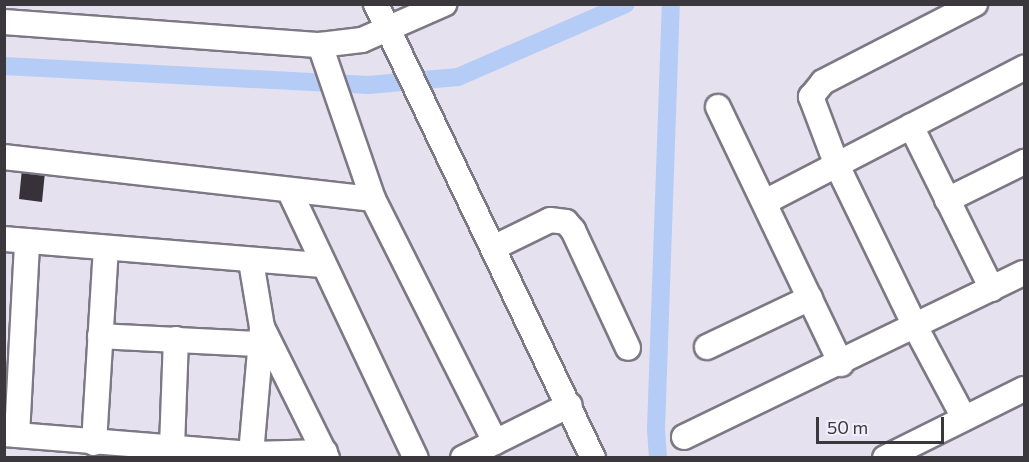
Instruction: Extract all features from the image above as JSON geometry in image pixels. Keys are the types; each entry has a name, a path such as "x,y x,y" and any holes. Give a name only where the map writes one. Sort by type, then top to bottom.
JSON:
{"street":[{"path":"376,4 495,247 593,458"},
{"path":"4,22 320,45 362,39 444,4"},
{"path":"964,418 916,328 836,163 812,105 813,90 975,4"},
{"path":"320,45 346,128 373,199 495,442"},
{"path":"765,202 836,163 1024,68"},
{"path":"718,107 840,364"},
{"path":"911,126 992,289"},
{"path":"4,157 290,192 373,199"},
{"path":"947,200 1024,162"},
{"path":"290,192 322,265 416,458"},
{"path":"495,247 550,220 566,222 573,230 628,348"},
{"path":"261,336 326,455 251,454 11,434 16,240 322,265"},
{"path":"94,442 106,248"},
{"path":"251,261 261,336 251,454"},
{"path":"684,436 916,328 1024,273"},
{"path":"707,347 810,298"},
{"path":"100,336 176,339 261,336"},
{"path":"172,447 176,339"},
{"path":"885,458 1024,389"},
{"path":"463,458 570,405"}],"building":[{"path":"22,169 45,172 42,202 19,199"}],"waterway":[{"path":"4,66 369,85 458,77 626,4"},
{"path":"658,458 656,429 671,4"}]}
